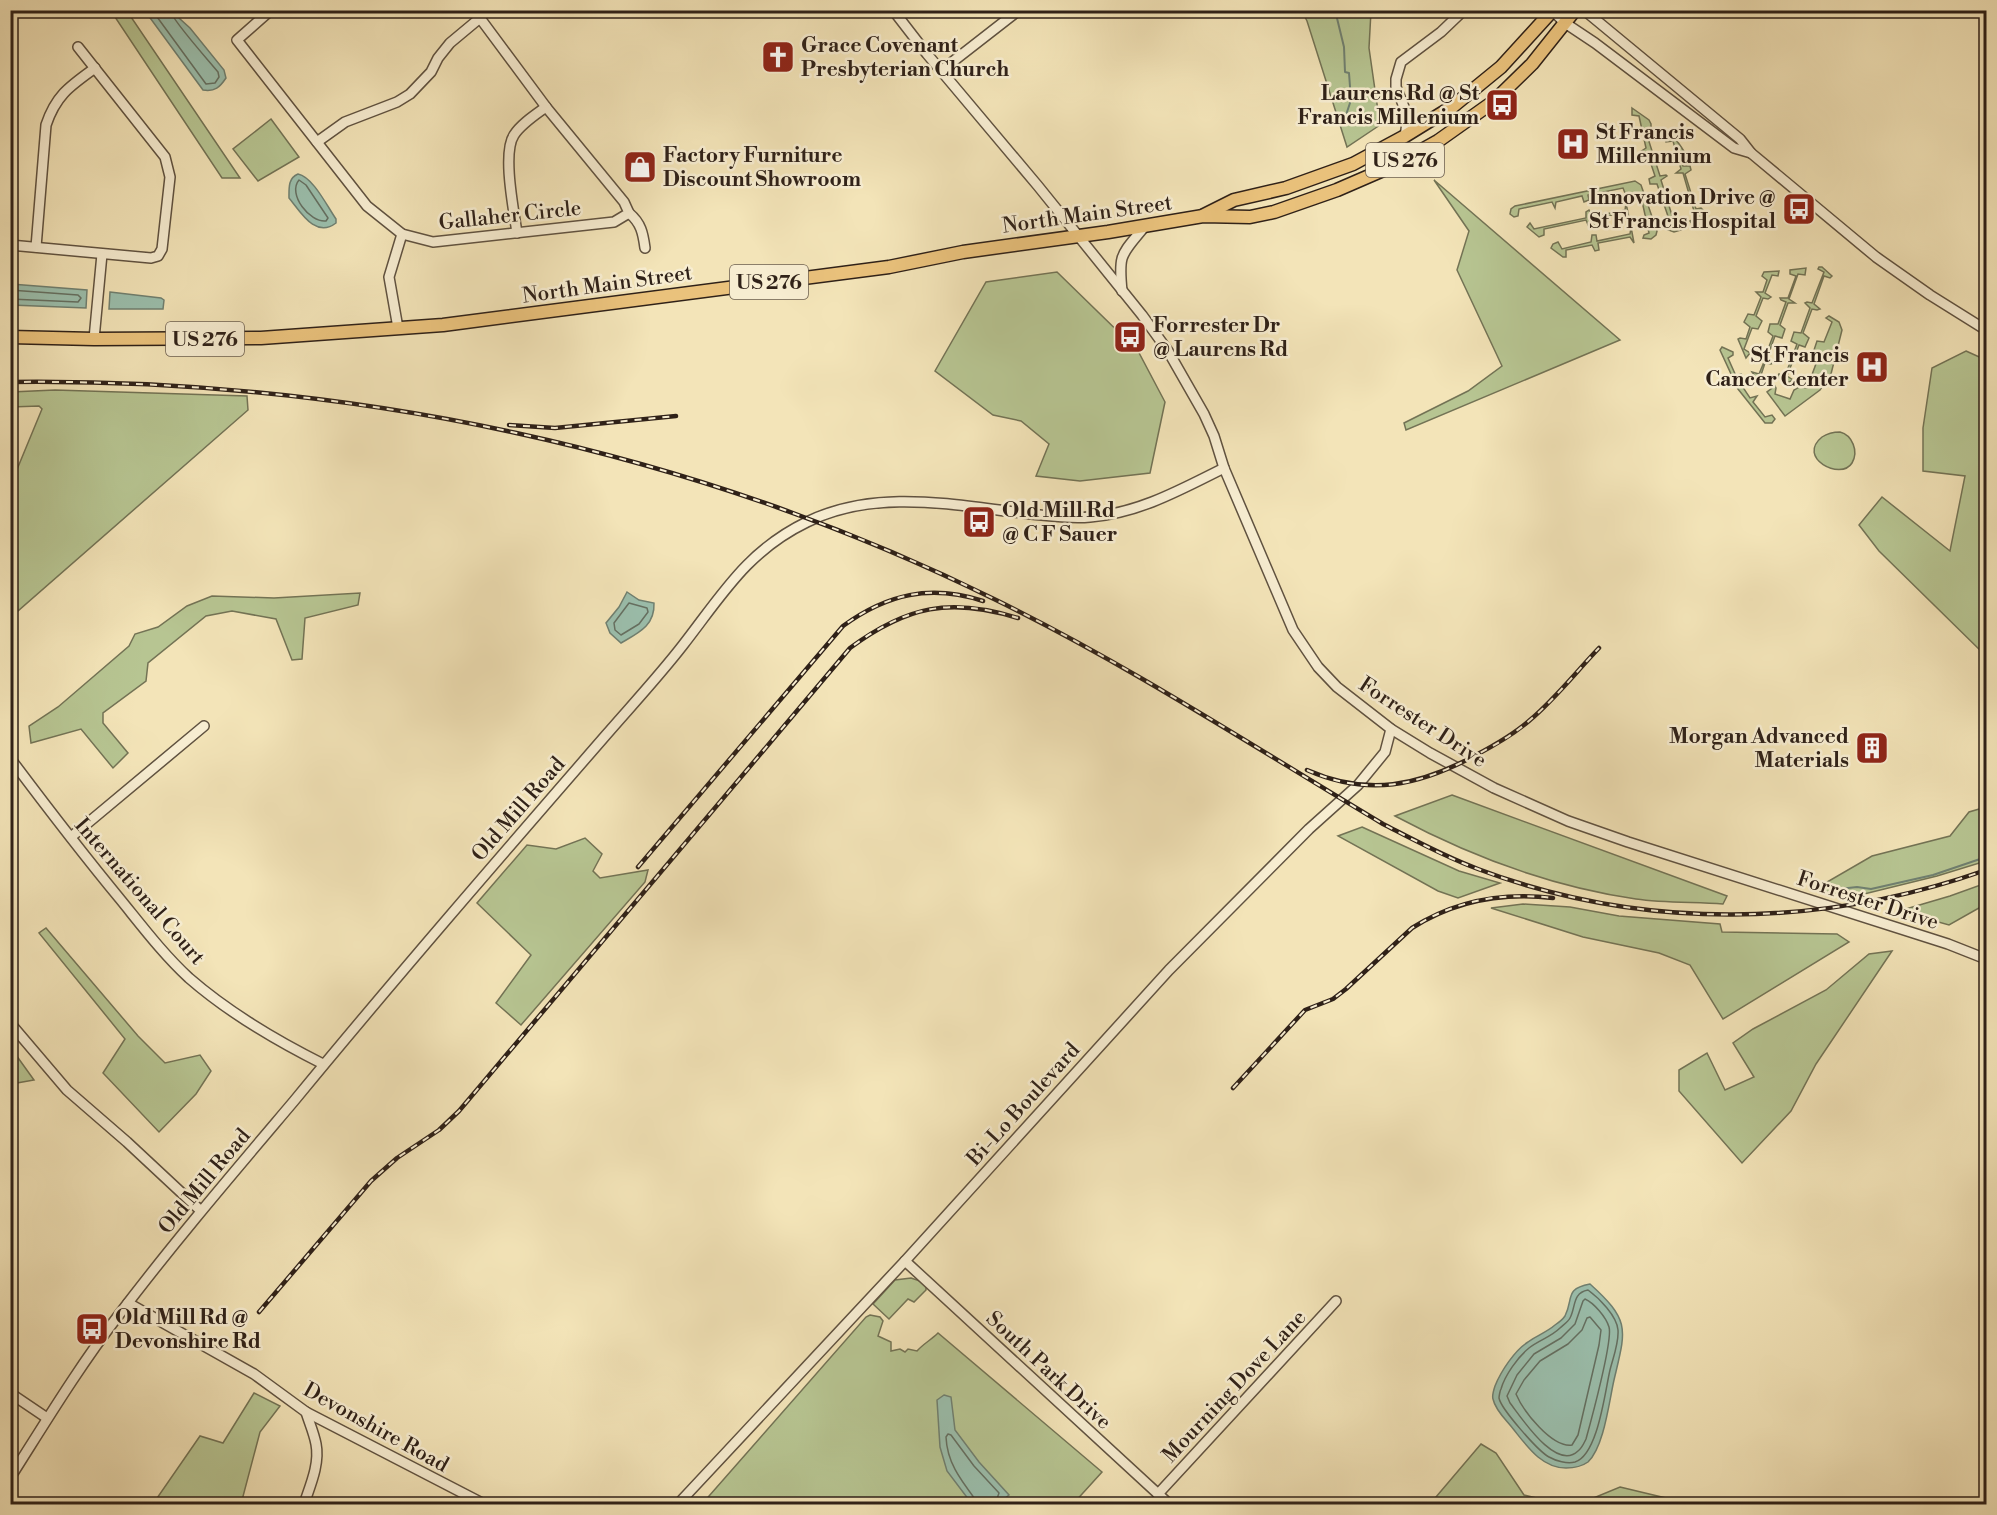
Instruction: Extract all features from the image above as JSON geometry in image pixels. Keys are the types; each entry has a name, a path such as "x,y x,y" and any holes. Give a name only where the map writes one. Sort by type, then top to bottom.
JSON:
{"main road":[{"name":"US 276","path":"1203,216 1250,217 1274,212 1337,190 1396,164 1438,141 1493,102 1532,64 1575,10"},
{"name":"US 276","path":"1203,216 1234,200 1286,188 1353,164 1405,136 1452,107 1501,67 1553,11"},
{"name":"North Main Street","path":"10,337 261,338 531,315 879,268 963,252 1203,216"}],"street":[{"name":"Gallaher Circle","path":"271,10 237,40 367,206 402,234 434,242 614,222 629,213 624,202 546,107 477,14"},
{"name":"Forrester Drive","path":"893,10 1154,330 1191,388 1214,436 1224,468 1286,615 1302,646 1337,687 1391,729 1494,788 1568,821 1948,944 1986,959"},
{"path":"942,70 1019,10"},
{"path":"1405,136 1408,117 1396,87 1401,62 1441,32 1464,10"},
{"path":"1584,10 1740,139 1751,153 1876,257 1930,295 1986,330"},
{"path":"1553,11 1565,23 1734,148 1751,153"},
{"path":"317,142 345,122 397,102 410,94 431,72 438,57 477,14"},
{"path":"10,245 150,258 158,256 162,249 170,177 165,157 78,47"},
{"path":"36,247 46,125 56,101 67,88 95,68"},
{"path":"518,233 511,188 510,140 522,125 546,107"},
{"path":"1408,117 1428,122"},
{"path":"629,213 638,220 645,248"},
{"path":"1122,291 1121,257 1144,226"},
{"path":"398,328 389,277 402,234"},
{"path":"94,339 102,254"},
{"name":"Old Mill Road","path":"10,1478 89,1356 201,1211 323,1064 667,665 740,571 761,551 779,538 820,516 859,505 882,502 939,502 968,508 1084,518 1120,513 1163,499 1224,468"},
{"path":"71,837 204,726"},
{"name":"Bi-Lo Boulevard","path":"678,1504 905,1261 1169,970 1305,833 1358,785 1385,752 1391,729"},
{"name":"International Court","path":"10,758 141,924 190,978 251,1022 323,1064"},
{"path":"10,1023 74,1097 127,1142 201,1211"},
{"name":"South Park Drive","path":"905,1261 1169,1504"},
{"name":"Mourning Dove Lane","path":"1158,1494 1336,1301"},
{"name":"Devonshire Road","path":"128,1303 238,1364 306,1412 443,1485 484,1504"},
{"path":"10,1393 47,1418"},
{"path":"305,1504 316,1455 316,1444 306,1412"}],"green space":[{"path":"111,11 127,11 240,178 222,178"},
{"path":"1302,11 1371,11 1369,48 1380,125 1347,147 1307,21"},
{"path":"1632,108 1651,124 1651,127 1645,129 1660,176 1667,176 1661,180 1675,225 1682,225 1681,230 1674,232 1666,229 1671,225 1657,184 1650,184 1649,179 1655,176 1647,152 1640,152 1646,148 1639,116 1632,115"},
{"path":"271,119 299,157 258,181 233,149"},
{"path":"1665,132 1675,139 1685,153 1687,157 1682,161 1683,166 1690,166 1691,170 1685,174 1696,209 1703,210 1701,219 1693,225 1690,221 1696,218 1683,173 1676,173 1681,169 1673,141 1666,142"},
{"path":"1434,180 1620,340 1406,430 1404,423 1468,391 1502,366 1457,270 1469,231"},
{"path":"1635,181 1641,185 1657,231 1651,239 1643,238 1649,233 1642,201 1636,201 1625,193 1623,188 1588,195 1589,200 1584,202 1582,196 1556,202 1555,208 1552,202 1519,209 1518,216 1514,217 1510,214 1511,209 1515,206"},
{"path":"1626,203 1629,218 1626,212 1593,219 1594,225 1589,227 1586,220 1544,229 1544,235 1539,237 1527,227 1530,223 1534,229 1586,218 1586,212 1589,210 1592,217 1625,210"},
{"path":"1631,227 1634,243 1630,237 1598,243 1599,250 1595,251 1592,245 1566,250 1566,257 1551,248 1558,242 1562,249 1591,242 1592,235 1596,235 1597,241 1630,234"},
{"path":"1819,267 1832,276 1830,278 1824,276 1814,304 1820,309 1812,309 1803,333 1809,338 1805,347 1799,345 1787,376 1793,380 1789,382 1778,376 1779,374 1785,376 1797,344 1791,341 1794,332 1801,333 1810,308 1805,303 1812,303 1824,272 1818,269"},
{"path":"1806,268 1805,275 1798,274 1789,299 1795,303 1788,303 1780,325 1785,329 1782,338 1775,336 1767,358 1773,363 1765,363 1761,375 1767,379 1760,385 1752,372 1759,374 1764,362 1758,357 1765,357 1773,336 1768,332 1770,324 1778,324 1786,302 1780,298 1788,298 1796,276 1790,274 1790,270"},
{"path":"1779,271 1778,276 1772,275 1765,293 1771,297 1763,298 1756,316 1762,321 1758,329 1752,328 1744,349 1750,353 1746,358 1738,339 1746,339 1750,327 1744,322 1748,314 1754,315 1761,297 1756,292 1763,292 1767,280 1762,276 1764,272"},
{"path":"1057,272 1138,351 1165,402 1150,473 1080,481 1036,476 1049,444 1021,421 993,415 935,371 986,282"},
{"path":"1829,316 1839,322 1842,330 1831,374 1820,390 1785,416 1767,392 1775,386 1775,394 1790,399 1794,390 1799,387 1807,388 1820,353 1814,350 1817,341 1824,342 1832,322 1826,318"},
{"path":"1722,347 1733,352 1733,355 1728,358 1736,376 1741,374 1743,376 1738,380 1750,398 1757,396 1753,402 1765,417 1772,415 1775,419 1772,423 1765,423 1738,389 1720,350"},
{"path":"1966,351 1986,360 1986,656 1879,551 1859,525 1882,497 1950,551 1965,476 1923,471 1923,428 1932,368"},
{"path":"55,390 247,396 248,410 11,617 11,484 42,409 39,406 11,407 11,392"},
{"path":"1840,432 1848,436 1853,444 1855,454 1852,463 1846,468 1839,469 1823,465 1814,452 1815,445 1822,437"},
{"path":"360,593 358,605 305,618 302,659 292,660 276,619 232,611 206,616 148,663 146,681 103,713 103,723 128,753 113,768 81,729 31,743 29,726 58,707 129,646 135,634 158,627 187,606 212,596 274,598"},
{"path":"1452,795 1727,896 1723,904 1657,901 1573,887 1482,857 1395,816"},
{"path":"1986,807 1986,861 1848,898 1815,889 1872,856 1950,836 1969,812"},
{"path":"1362,827 1459,871 1500,883 1458,898 1438,891 1338,836"},
{"path":"585,838 602,854 593,871 600,878 648,870 645,882 521,1025 496,1003 531,955 477,903 527,845 556,849"},
{"path":"1986,883 1986,904 1949,925 1899,911 1950,896"},
{"path":"1523,904 1570,907 1619,916 1720,924 1722,932 1837,934 1849,942 1723,1019 1690,965 1659,953 1583,937 1491,908"},
{"path":"46,928 138,1036 165,1063 200,1055 211,1071 196,1094 159,1132 103,1073 125,1039 39,933"},
{"path":"1892,951 1816,1064 1791,1111 1742,1163 1679,1091 1679,1070 1707,1053 1725,1090 1754,1077 1733,1043 1753,1029 1826,990 1869,954"},
{"path":"11,1048 34,1080 11,1084"},
{"path":"911,1278 923,1282 926,1290 914,1302 908,1299 889,1319 873,1304 895,1280"},
{"path":"870,1315 880,1317 883,1321 878,1336 891,1342 891,1351 900,1349 905,1352 908,1349 917,1351 938,1333 1102,1472 1073,1504 702,1504"},
{"path":"254,1393 280,1406 260,1432 241,1504 160,1504 155,1501 200,1436 223,1443"},
{"path":"1481,1444 1496,1453 1524,1495 1561,1504 1430,1504"},
{"path":"1620,1487 1691,1504 1579,1504"}],"water":[{"path":"145,11 176,11 179,18 224,70 226,78 222,84 214,89 203,90"},
{"path":"298,174 304,176 314,186 336,219 336,223 321,228 315,226 303,216 289,198 291,181"},
{"path":"11,284 87,290 86,308 11,305"},
{"path":"110,292 161,298 164,300 163,309 109,309"},
{"path":"627,592 639,600 654,603 654,611 652,618 644,628 621,643 610,633 606,623"},
{"path":"1590,1284 1613,1307 1619,1317 1622,1327 1621,1349 1605,1424 1594,1455 1580,1466 1557,1467 1548,1464 1527,1447 1498,1410 1494,1403 1493,1392 1513,1355 1562,1320 1568,1310 1573,1292"},
{"path":"944,1395 951,1397 955,1430 979,1462 1009,1495 998,1504 972,1504 947,1471 940,1447 937,1400"}],"waterway":[{"path":"1335,10 1344,47 1345,72 1349,73 1351,100 1344,121"},
{"path":"1839,889 1857,887 1871,889 1933,875 1986,857"}],"railway":[{"path":"10,382 137,384 264,393 390,409 515,433 638,463 760,501 878,546 994,599 1094,651 1191,707 1383,824 1478,869 1540,889 1604,903 1668,912 1732,915 1796,912 1861,903 1924,889 1986,870"},
{"path":"509,425 555,428 676,416"},
{"path":"638,867 843,626 876,606 910,595 945,593 983,601"},
{"path":"259,1312 371,1181 397,1158 439,1130 459,1111 850,648 891,623 930,609 971,608 1018,618"},
{"path":"1307,770 1329,778 1372,785 1414,780 1455,766 1524,725 1548,703 1599,648"},
{"path":"1233,1088 1305,1010 1333,999 1412,928 1445,911 1480,900 1516,896 1553,898"}],"place":[{"name":"Grace Covenant Presbyterian Church","path":"778,57"},
{"name":"Laurens Rd @ St Francis Millenium","path":"1502,105"},
{"name":"St Francis Millennium","path":"1573,144"},
{"name":"Factory Furniture Discount Showroom","path":"640,167"},
{"name":"Innovation Drive @ St Francis Hospital","path":"1799,209"},
{"name":"Forrester Dr @ Laurens Rd","path":"1130,337"},
{"name":"St Francis Cancer Center","path":"1872,367"},
{"name":"Old Mill Rd @ C F Sauer","path":"979,522"},
{"name":"Morgan Advanced Materials","path":"1872,748"},
{"name":"Old Mill Rd @ Devonshire Rd","path":"92,1329"}]}
